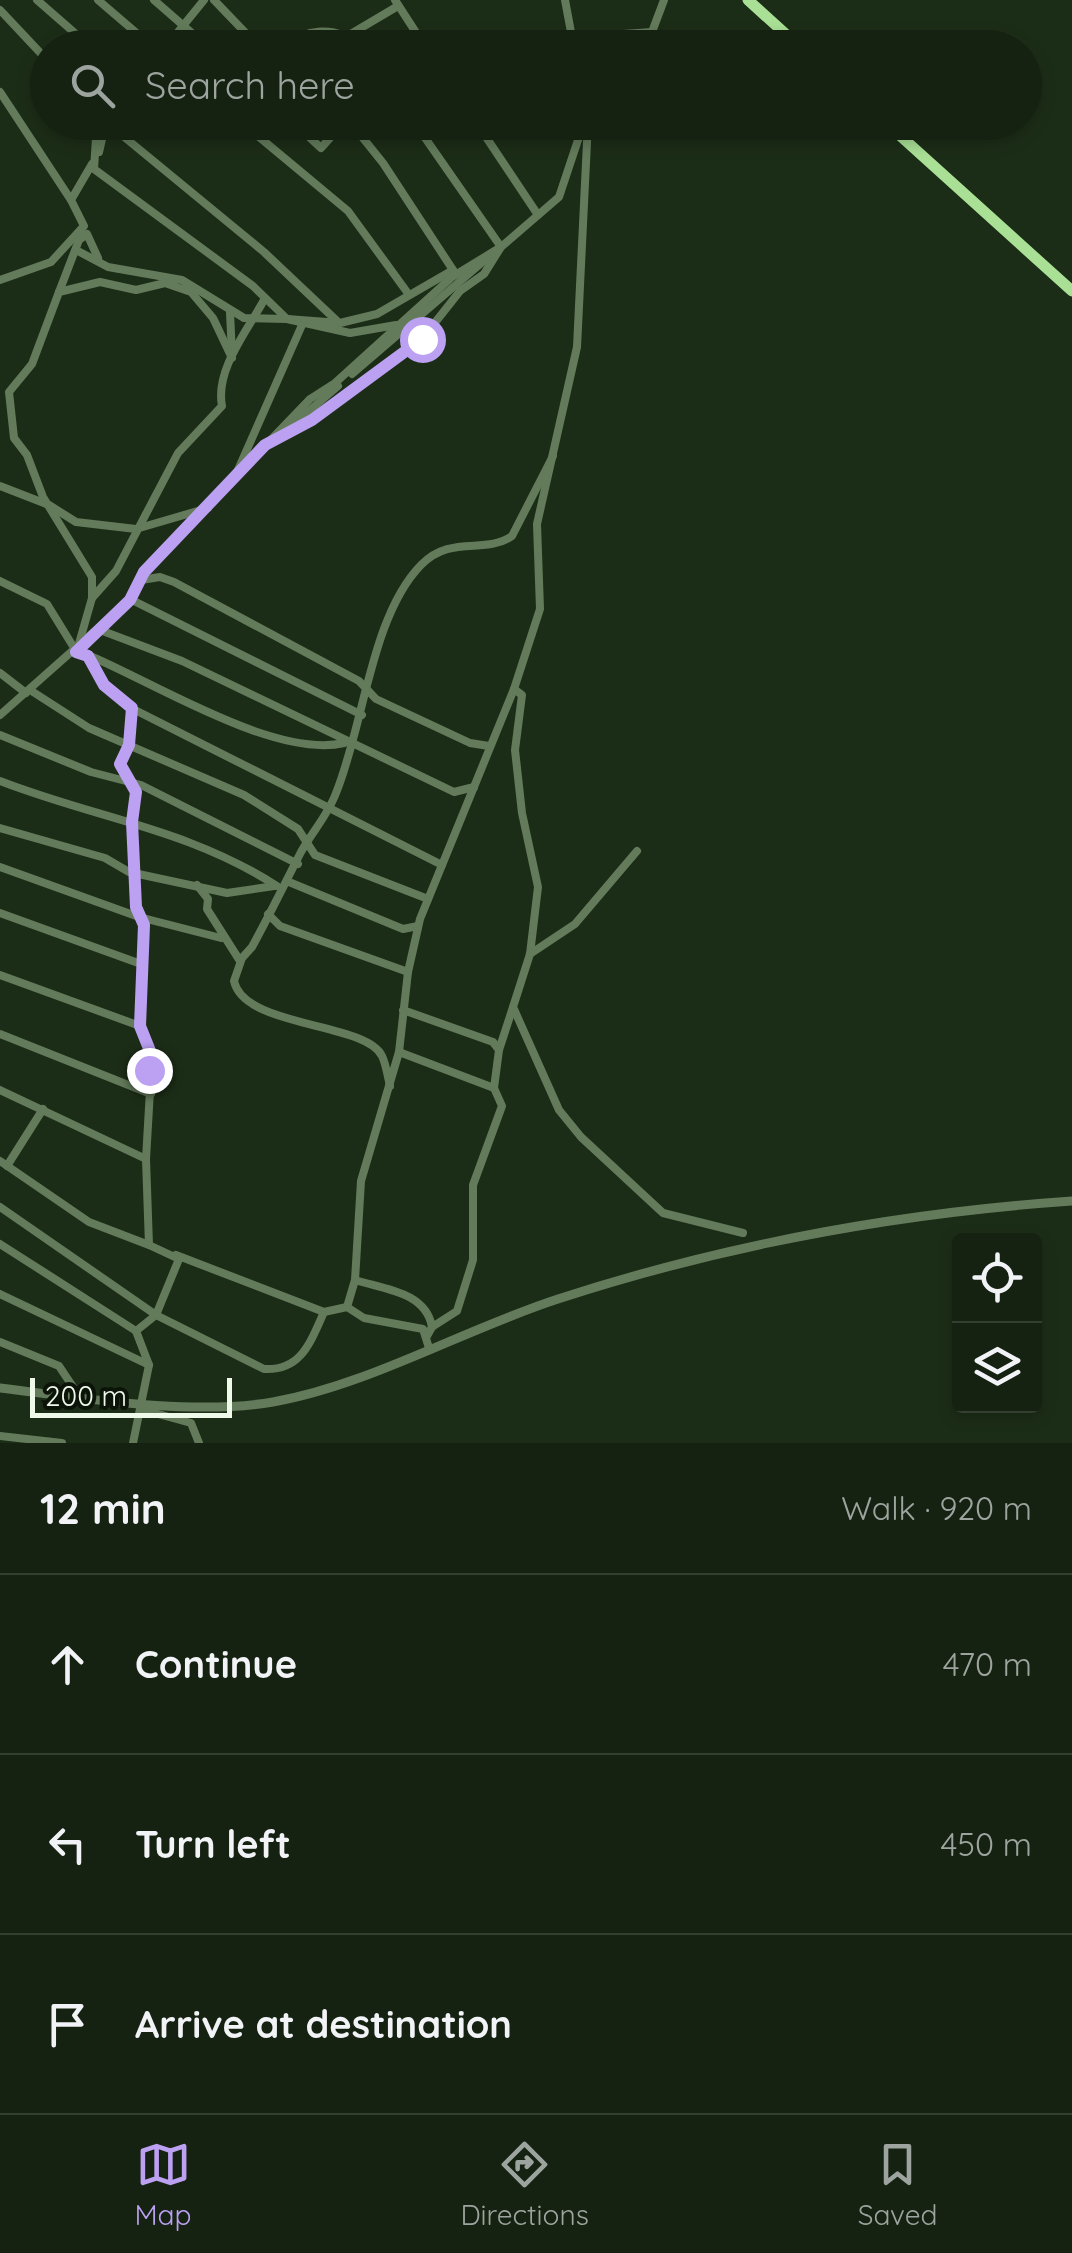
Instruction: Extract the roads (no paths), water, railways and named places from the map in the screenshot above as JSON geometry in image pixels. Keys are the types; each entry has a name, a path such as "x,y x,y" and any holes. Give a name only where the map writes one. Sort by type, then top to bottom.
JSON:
{"highway":[{"path":"748,0 781,30"},
{"path":"905,140 1072,291"}],"street":[{"path":"37,0 71,30"},
{"path":"98,0 133,30"},
{"path":"154,0 189,30"},
{"path":"180,30 204,0"},
{"path":"214,0 243,30"},
{"path":"564,0 570,30"},
{"path":"653,30 664,0"},
{"path":"356,30 397,3 414,30"},
{"path":"0,10 30,42"},
{"path":"0,92 30,138"},
{"path":"0,280 51,262 84,226 32,140"},
{"path":"96,140 94,169 253,286 286,318 302,326 350,333 399,324"},
{"path":"71,200 101,140"},
{"path":"128,140 264,252 340,323"},
{"path":"263,140 348,210 408,292"},
{"path":"364,140 455,272"},
{"path":"427,140 501,247"},
{"path":"489,140 541,213"},
{"path":"276,439 560,197 580,140"},
{"path":"347,1307 355,1280 362,1181 399,1052 408,972 418,926 514,689 540,608 538,524 578,347 585,140"},
{"path":"76,652 92,598 92,576 14,438 8,392 32,364 79,240 88,234 98,258"},
{"path":"76,250 98,258 108,267 182,280 230,314 340,323 376,314 408,292 501,247"},
{"path":"265,445 312,420 422,339 460,291 484,274 501,247"},
{"path":"0,715 76,652 130,600 140,580 166,548 209,508 310,399 335,382 455,272"},
{"path":"59,292 100,282 136,290 164,283 192,292 213,318 232,358"},
{"path":"92,598 116,570 178,453 222,406 218,390 264,300"},
{"path":"230,314 232,358"},
{"path":"233,481 302,326"},
{"path":"0,407 9,400"},
{"path":"0,426 11,425"},
{"path":"390,1087 383,1057 362,1039 262,1012 242,999 234,986 240,962 328,808 362,715 390,607 414,574 450,546 501,544 512,536 553,456"},
{"path":"0,486 49,505 76,522 136,529 209,508"},
{"path":"140,580 160,577 174,582 359,680 369,692 470,744 484,749 491,746"},
{"path":"0,581 47,604 76,652 255,732 292,744 327,747 350,743"},
{"path":"130,600 362,715"},
{"path":"100,630 182,661 454,792 474,788"},
{"path":"88,656 104,685 132,708 442,865"},
{"path":"0,673 54,710 244,795 288,822 315,855 428,899"},
{"path":"430,1331 458,1312 473,1260 473,1185 502,1106 494,1088 499,1050 530,954 538,888 522,813 515,750 522,695 514,689"},
{"path":"132,708 129,745 120,764 136,792 132,822 135,873 139,917 144,925 140,1026 152,1056 146,1158 149,1245"},
{"path":"0,735 182,803 298,864"},
{"path":"0,781 75,808 178,834 284,886 403,928 418,926"},
{"path":"0,828 105,858 135,873 227,893 284,886"},
{"path":"530,954 575,924 637,851"},
{"path":"0,867 139,917 221,938"},
{"path":"198,885 208,899 207,909 216,918 221,938 240,962"},
{"path":"0,913 141,964"},
{"path":"268,914 280,926 408,972"},
{"path":"0,974 140,1026"},
{"path":"514,1006 559,1110 581,1137 663,1213 743,1233"},
{"path":"403,1010 483,1036 499,1050"},
{"path":"0,1034 150,1094"},
{"path":"399,1052 494,1088"},
{"path":"0,1090 146,1158"},
{"path":"43,1110 4,1164 90,1222 324,1312 347,1307 364,1318 430,1331"},
{"path":"0,1388 140,1406 274,1402 555,1300 650,1270 964,1208 1072,1201"},
{"path":"0,1206 156,1314 258,1367 283,1371 306,1350 324,1312"},
{"path":"0,1244 136,1331 149,1365 133,1443"},
{"path":"136,1331 156,1314 179,1259 176,1254"},
{"path":"355,1280 414,1298 428,1312 429,1348"},
{"path":"0,1294 149,1365"},
{"path":"0,1342 59,1366 73,1387 72,1397"},
{"path":"140,1406 190,1423 199,1443"},
{"path":"0,1436 62,1443"}]}
